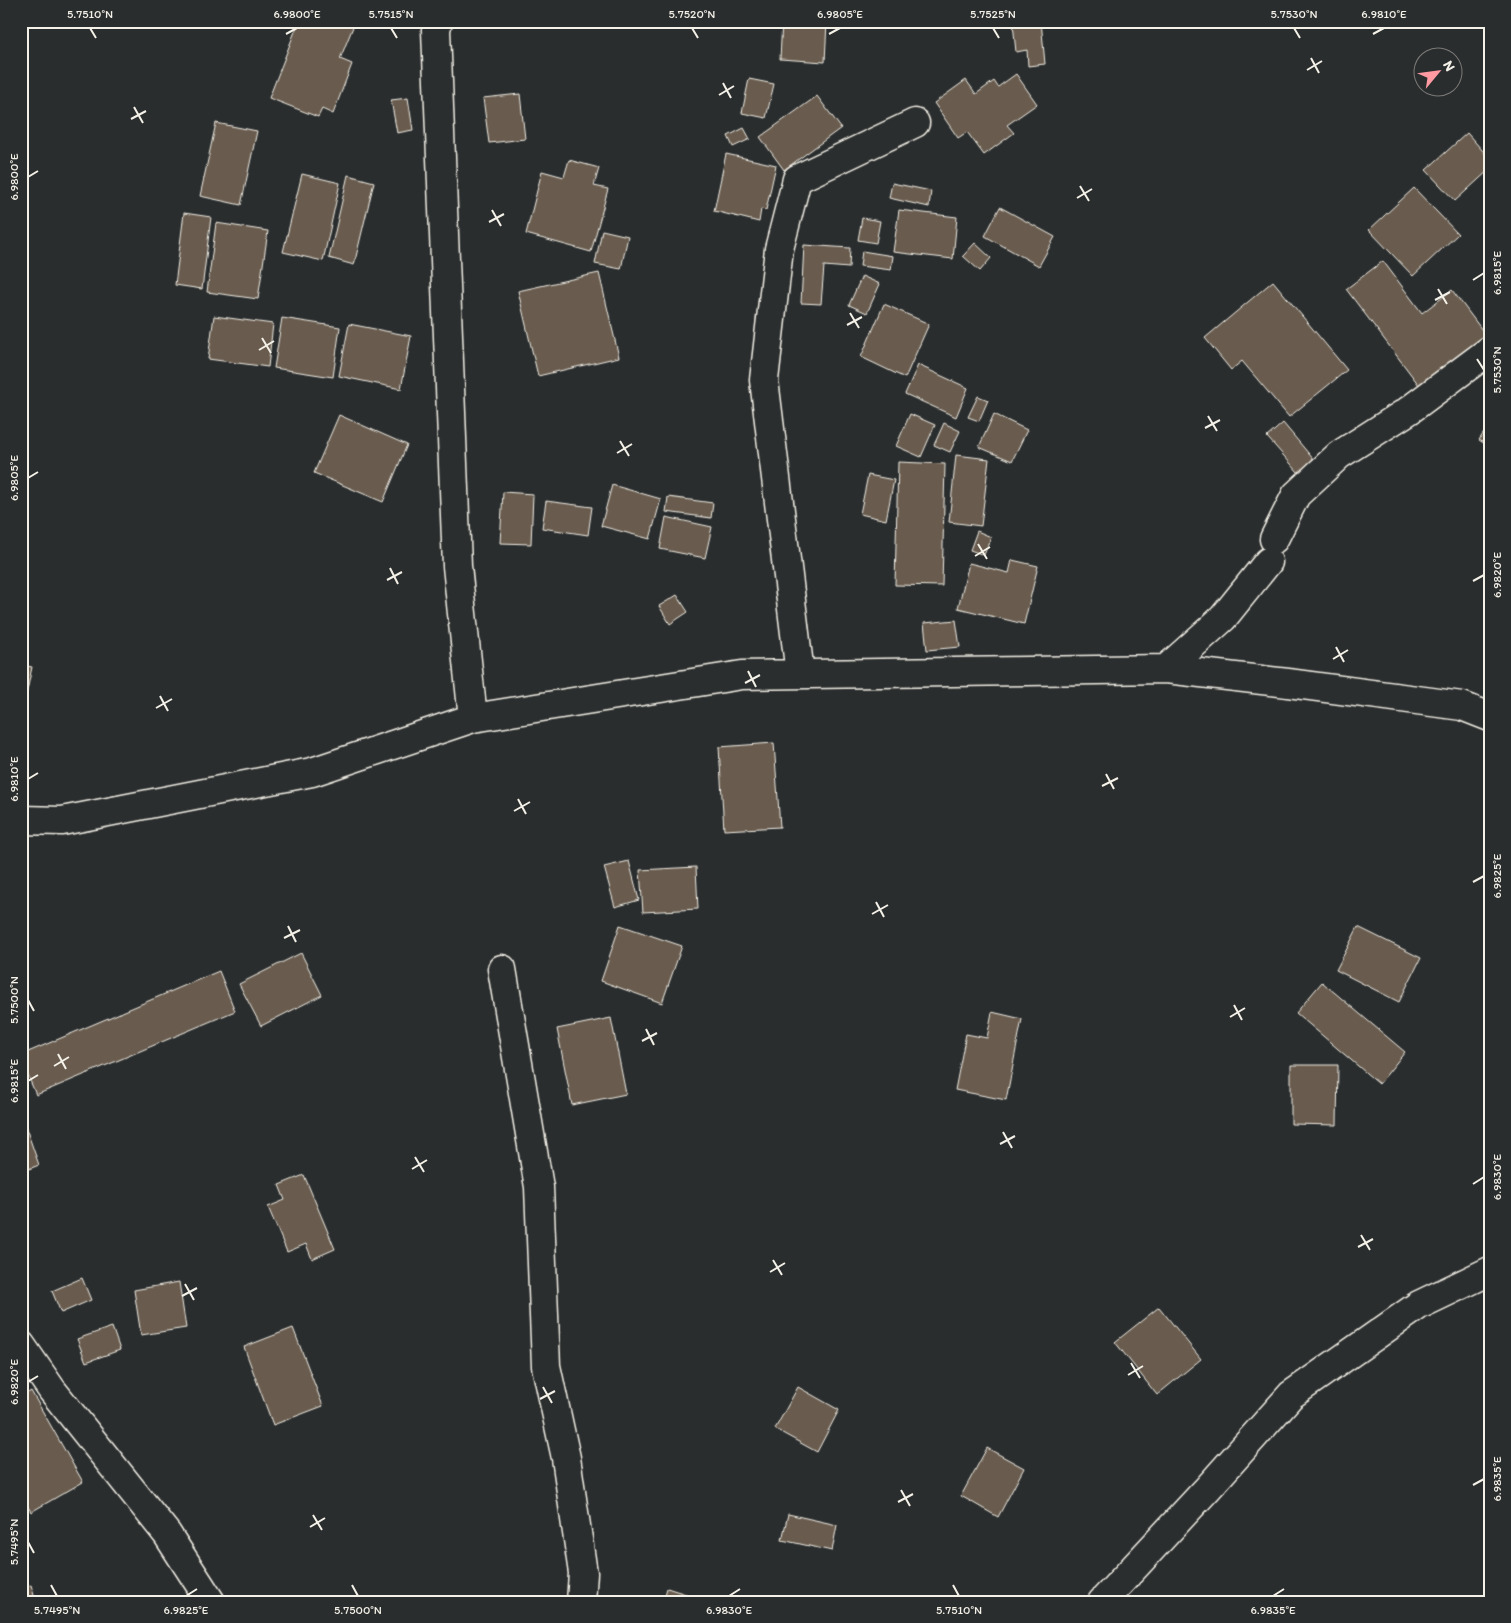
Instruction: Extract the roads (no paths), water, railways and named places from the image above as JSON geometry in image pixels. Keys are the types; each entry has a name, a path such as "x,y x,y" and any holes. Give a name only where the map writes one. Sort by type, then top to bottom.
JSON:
{"street":[{"path":"438,21 436,30 457,566 473,718"},
{"path":"800,674 764,380 779,249 797,179 915,123"},
{"path":"1166,669 1223,618 1271,551 1296,495 1339,455 1408,411 1490,350"},
{"path":"21,820 62,821 312,772 473,718 742,675 1166,669 1462,706 1490,717"},
{"path":"502,969 539,1187 546,1366 566,1458 582,1564 581,1602"},
{"path":"1102,1602 1208,1488 1291,1394 1419,1305 1490,1271"},
{"path":"21,1345 52,1390 167,1534 211,1602"}]}
